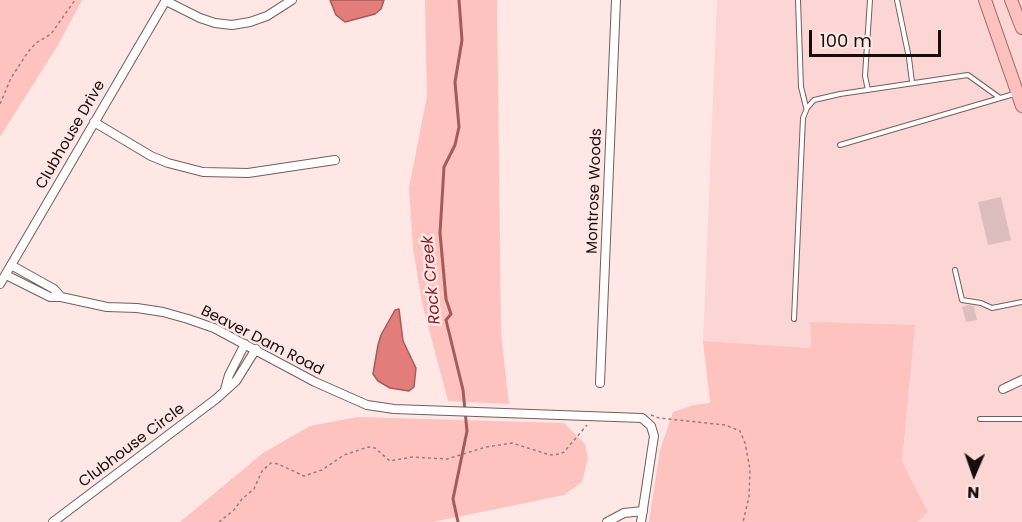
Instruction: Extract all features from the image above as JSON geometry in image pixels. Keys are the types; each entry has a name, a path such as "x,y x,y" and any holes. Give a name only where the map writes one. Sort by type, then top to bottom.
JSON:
{"main road":[{"path":"985,0 1020,92 1022,106"},
{"path":"1011,0 1022,28"}],"street":[{"path":"166,0 200,18 232,25 267,16 292,0"},
{"name":"Clubhouse Drive","path":"0,284 166,0"},
{"name":"Montrose Woods","path":"600,383 616,0"},
{"path":"94,122 151,156 202,172 248,173 335,160"},
{"name":"Beaver Dam Road","path":"11,265 54,289 61,297"},
{"name":"Beaver Dam Road","path":"6,275 50,297 61,297 107,307 163,312 214,328 315,382 367,405 594,417"},
{"name":"Clubhouse Circle","path":"225,389 229,375 245,344"},
{"name":"Clubhouse Circle","path":"53,522 204,409 236,381 256,349"},
{"path":"1003,389 1022,380"},
{"path":"594,417 642,418 651,426 654,436 641,522"},
{"path":"607,522 624,513 643,512"}],"lane":[{"path":"798,0 801,87 806,108"},
{"path":"868,90 865,76 870,0"},
{"path":"897,0 912,82"},
{"path":"794,319 803,118 806,108 814,100 912,82 968,75 1000,98"},
{"path":"840,145 1020,92"},
{"path":"955,270 962,300 981,303 992,308 1022,302"},
{"path":"980,419 1022,419"}],"path":[{"path":"0,104 9,82 28,52 36,43 51,34 75,0"},
{"path":"219,522 254,489 262,471 271,463 308,476 322,471 344,455 368,447 375,448 390,461 412,457 447,459 512,443 550,455 560,454 594,417"},
{"path":"706,422 737,429 745,443 750,469 749,497 743,522"}],"shaded area":[{"path":"0,0 82,0 58,45 0,137"},
{"path":"330,0 384,0 381,9 375,14 345,22 336,15"},
{"path":"425,0 497,0 501,334 509,404 448,401 422,303 413,248 409,188 427,96"},
{"path":"717,0 1022,0 1022,522 917,522 928,512 902,461 904,423 810,322 811,348 703,341"},
{"path":"399,309 403,341 416,368 414,387 409,391 390,388 378,381 373,374 381,335 395,310"},
{"path":"810,322 915,325 902,461 928,512 917,522 649,522 660,450 673,412 693,405 710,403 703,341 811,348"},
{"path":"357,417 564,423 585,444 588,458 582,482 564,495 433,522 180,522 263,453 310,426"}],"building":[{"path":"1001,197 1011,240 988,245 978,202"},
{"path":"974,306 977,320 966,322 962,307"}],"waterway":[{"name":"Rock Creek","path":"458,522 453,499 467,431 463,390 446,320 451,314 446,299 440,233 444,167 455,145 459,127 455,82 462,40 459,0"}]}
